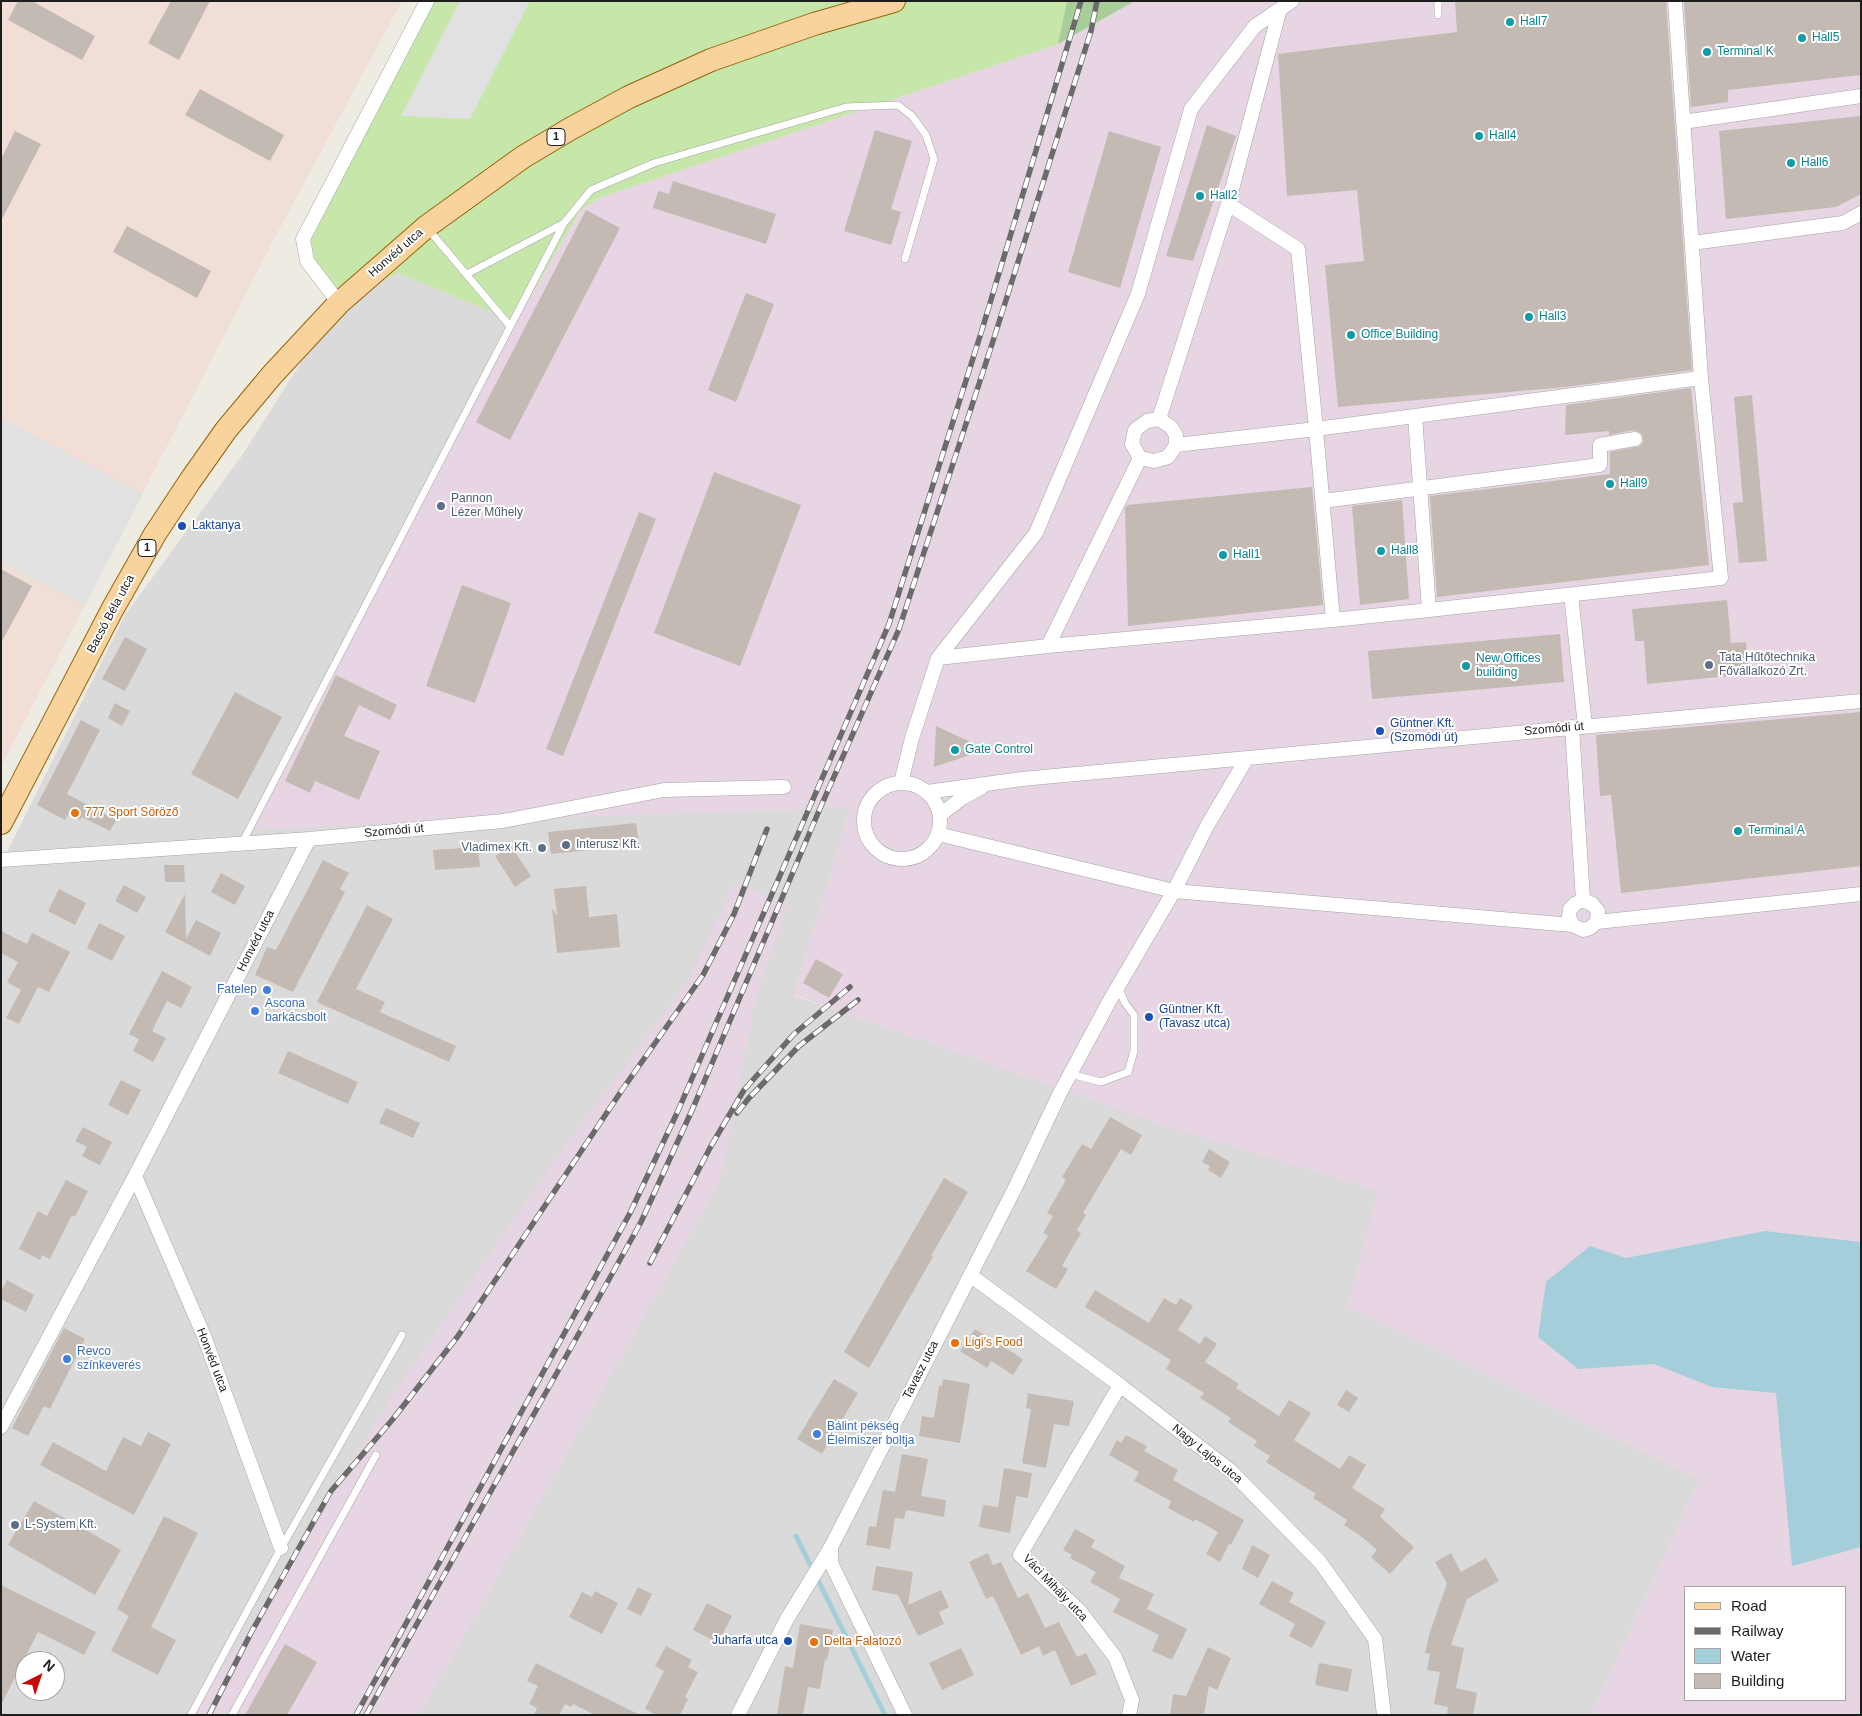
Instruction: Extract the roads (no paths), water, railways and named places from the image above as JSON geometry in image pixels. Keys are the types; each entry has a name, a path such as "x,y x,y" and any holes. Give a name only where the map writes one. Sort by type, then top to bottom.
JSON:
{"main road":[{"name":"Honvéd utca","path":"339,303 426,227 455,205 523,157 570,129 664,80 765,40 894,1"},
{"name":"Bacsó Béla utca","path":"1,823 112,610 155,534 226,430 272,375 339,303"}],"street":[{"path":"339,303 307,261 304,239 428,1"},
{"path":"901,783 907,754 938,658 1036,533 1138,294 1191,109 1255,26 1292,1"},
{"path":"938,658 1333,620 1721,578 1701,378 1675,1"},
{"path":"1159,419 1228,204 1280,9"},
{"path":"1683,122 1861,96"},
{"path":"1228,204 1298,249 1333,620"},
{"path":"1692,243 1843,222 1861,213"},
{"path":"1176,445 1316,429 1701,378"},
{"path":"1415,416 1429,610"},
{"path":"1159,419 1171,427 1176,435 1176,445 1168,457 1154,462 1140,458 1132,444 1135,430 1147,421 1159,419"},
{"path":"1322,501 1600,464 1600,445 1635,439"},
{"path":"1048,646 1140,458"},
{"path":"1571,595 1579,726 1583,900"},
{"name":"Szomódi út","path":"926,792 990,783 1579,726 1861,701"},
{"name":"Tavasz utca","path":"738,1715 803,1592 831,1547 968,1280 1070,1074 1110,1000 1174,891 1207,826 1247,758"},
{"path":"901,783 915,785 926,792 935,802 940,815 938,834 927,850 912,857 896,858 881,852 872,844 865,828 865,810 871,799 879,790 901,783"},
{"path":"940,815 962,798 990,783"},
{"name":"Szomódi út","path":"1,860 309,839 503,821 664,790 784,787"},
{"path":"938,834 1174,891 1572,925 1583,930 1590,928 1597,922 1861,894"},
{"name":"Honvéd utca","path":"1,1427 135,1176 309,839"},
{"path":"1583,900 1592,904 1598,911 1597,922"},
{"path":"1572,925 1569,916 1570,909 1583,900"},
{"name":"Honvéd utca","path":"135,1176 204,1336 281,1548"},
{"name":"Nagy Lajos utca","path":"968,1280 974,1278 1121,1386 1231,1471 1320,1562 1375,1640 1384,1715"},
{"name":"Váci Mihály utca","path":"1121,1386 1020,1555 1079,1610 1114,1657 1132,1700 1128,1715"},
{"path":"831,1547 831,1563 904,1715"}],"lane":[{"path":"1438,1 1438,15"},
{"path":"242,843 564,223 591,190 654,163 846,107 898,105 912,116 926,135 934,159 905,258"},
{"path":"467,274 564,223"},
{"path":"426,227 510,326"},
{"path":"1070,1074 1101,1082 1128,1072 1134,1050 1134,1016 1125,1003 1118,987"},
{"path":"1110,1000 1125,1003"},
{"path":"191,1715 281,1548 402,1335"},
{"path":"232,1715 376,1455"}],"water":[{"path":"1765,1231 1861,1242 1861,1547 1792,1566 1776,1393 1712,1387 1654,1364 1578,1369 1538,1337 1546,1282 1590,1246 1626,1258"}],"waterway":[{"path":"796,1536 885,1715"}],"railway":[{"path":"356,1715 630,1213 677,1113 889,624 981,333 1081,1"},
{"path":"366,1715 641,1222 693,1108 818,813 899,629 1091,31 1097,1"},
{"path":"209,1715 252,1631 331,1491 393,1419 458,1336 622,1090 703,975 734,914 767,829"},
{"path":"650,1263 711,1146 744,1090 794,1034 850,987"},
{"path":"737,1113 799,1046 858,1000"}],"place":[{"name":"Hall7","path":"1510,22"},
{"name":"Hall5","path":"1802,38"},
{"name":"Terminal K","path":"1707,52"},
{"name":"Hall4","path":"1479,136"},
{"name":"Hall6","path":"1791,163"},
{"name":"Hall2","path":"1200,196"},
{"name":"Hall3","path":"1529,317"},
{"name":"Office Building","path":"1351,335"},
{"name":"Hall9","path":"1610,484"},
{"name":"Pannon Lézer Műhely","path":"441,506"},
{"name":"Laktanya","path":"182,526"},
{"name":"Hall8","path":"1381,551"},
{"name":"Hall1","path":"1223,555"},
{"name":"Tata Hűtőtechnika Fővállalkozó Zrt.","path":"1709,665"},
{"name":"New Offices building","path":"1466,666"},
{"name":"Güntner Kft. (Szomódi út)","path":"1380,731"},
{"name":"Gate Control","path":"955,750"},
{"name":"777 Sport Söröző","path":"75,813"},
{"name":"Terminal A","path":"1738,831"},
{"name":"Interusz Kft.","path":"566,845"},
{"name":"Vladimex Kft.","path":"542,848"},
{"name":"Fatelep","path":"267,990"},
{"name":"Ascona barkácsbolt","path":"255,1011"},
{"name":"Güntner Kft. (Tavasz utca)","path":"1149,1017"},
{"name":"Ligi's Food","path":"955,1343"},
{"name":"Revco színkeverés","path":"67,1359"},
{"name":"Bálint pékség Élelmiszer boltja","path":"817,1434"},
{"name":"L-System Kft.","path":"15,1525"},
{"name":"Juharfa utca","path":"788,1641"},
{"name":"Delta Falatozó","path":"814,1642"}]}
